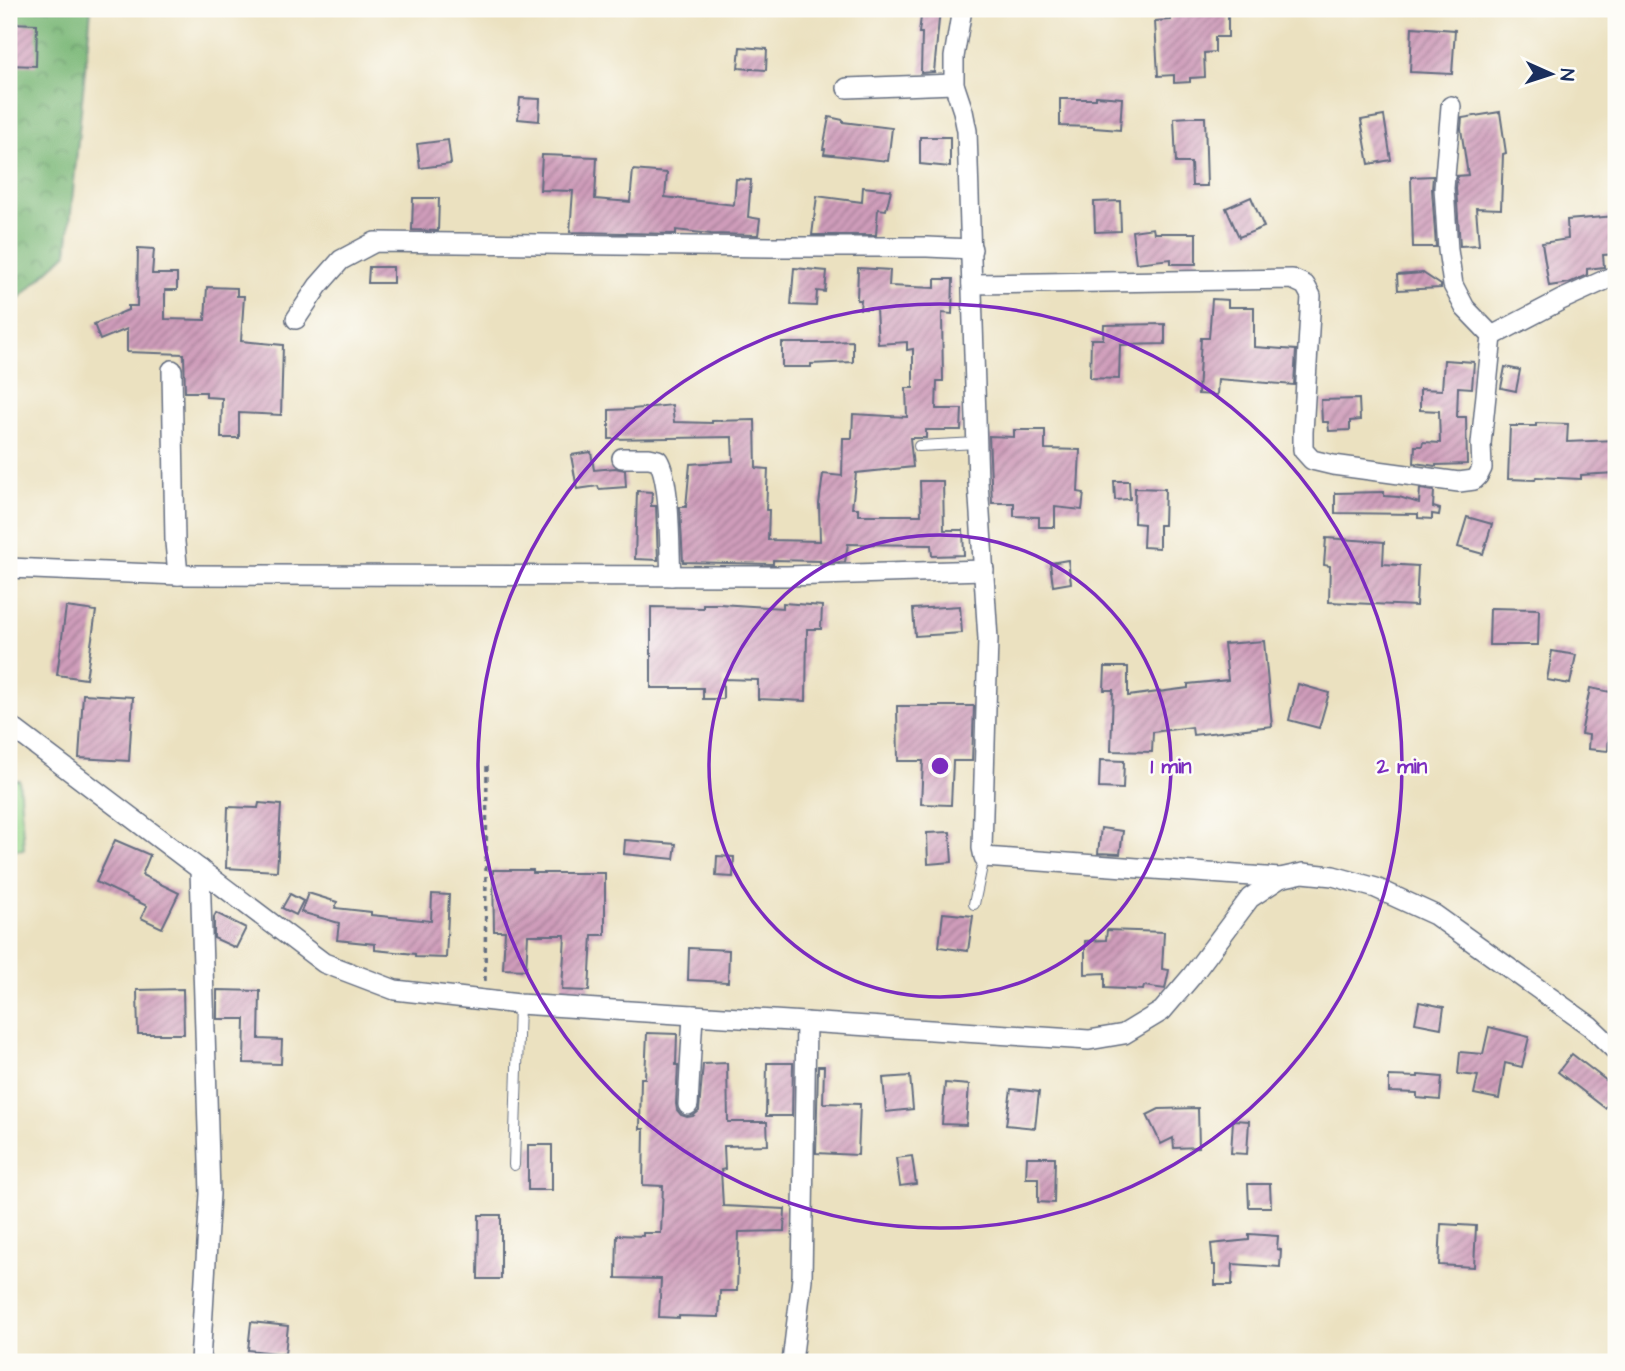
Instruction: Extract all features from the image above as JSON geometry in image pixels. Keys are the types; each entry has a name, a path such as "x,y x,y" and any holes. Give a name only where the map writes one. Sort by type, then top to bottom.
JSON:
{"street":[{"path":"962,9 954,57 954,85 967,131 976,443 988,639 982,848 984,857 1280,878 1303,873 1333,876 1376,888 1435,915 1590,1026 1616,1051"},
{"path":"847,88 954,85"},
{"path":"972,284 1292,279 1305,285 1311,296 1303,450 1312,460 1333,466 1459,482 1474,480 1482,468 1481,444 1492,336 1465,308 1452,285 1444,188 1451,106"},
{"path":"296,319 318,286 341,260 375,242 972,249"},
{"path":"1492,336 1616,275"},
{"path":"172,370 178,575"},
{"path":"622,458 649,458 658,460 663,467 671,576"},
{"path":"9,568 178,575 787,576 984,570"},
{"path":"9,725 324,963 395,990 519,1004 1089,1040 1124,1034 1162,1010 1191,977 1250,898 1280,878"},
{"path":"200,869 210,1194 200,1362"},
{"path":"688,1105 693,1015"},
{"path":"792,1362 802,1279 806,1022"}],"lane":[{"path":"919,446 976,443"},
{"path":"974,904 984,857"},
{"path":"514,1165 519,1004"}],"path":[{"path":"485,985 487,766"}],"green space":[{"path":"9,9 91,9 67,253 9,308"},
{"path":"9,780 19,780 24,849 9,850"}],"building":[{"path":"922,9 940,9 934,72 921,73 922,33 919,33"},
{"path":"1170,9 1228,9 1228,37 1215,37 1215,52 1204,53 1205,77 1174,83 1174,75 1158,76 1155,21 1171,20"},
{"path":"9,23 37,24 36,66 9,65"},
{"path":"1412,27 1455,30 1452,74 1410,72"},
{"path":"740,47 767,49 766,70 738,68"},
{"path":"1096,96 1122,98 1120,130 1060,126 1060,99 1096,99"},
{"path":"520,98 540,99 539,121 518,119"},
{"path":"1500,112 1506,153 1503,154 1501,209 1476,208 1479,245 1460,246 1457,176 1468,175 1461,129 1462,118"},
{"path":"1384,116 1391,160 1369,164 1361,120"},
{"path":"829,117 843,122 892,128 888,161 824,154"},
{"path":"1205,117 1207,186 1192,186 1191,163 1176,163 1174,118"},
{"path":"920,137 950,137 950,167 920,164"},
{"path":"448,140 451,164 420,168 417,144"},
{"path":"542,155 597,157 595,199 630,202 633,170 667,173 665,197 734,205 736,179 751,180 748,217 760,219 758,235 676,230 676,234 570,232 573,191 540,190"},
{"path":"1433,176 1436,247 1413,247 1411,177"},
{"path":"863,187 891,190 886,210 878,209 876,235 812,235 817,196 862,202"},
{"path":"1251,197 1264,227 1239,237 1226,208"},
{"path":"413,198 439,198 438,231 412,230"},
{"path":"1120,201 1121,231 1095,232 1094,202"},
{"path":"1616,216 1616,254 1603,255 1604,267 1587,269 1587,275 1569,283 1549,286 1542,243 1568,239 1567,220"},
{"path":"1153,228 1154,233 1196,233 1196,264 1171,264 1171,259 1136,263 1132,231"},
{"path":"138,248 154,249 152,274 177,274 177,290 165,290 165,319 205,320 207,287 237,288 237,296 244,296 241,341 283,345 281,415 239,413 239,438 221,438 222,398 206,397 206,392 185,392 184,354 127,352 127,329 100,340 94,324 128,310 128,306 137,306"},
{"path":"369,267 393,267 393,283 368,283"},
{"path":"794,268 827,271 825,292 817,291 816,306 791,305"},
{"path":"858,268 890,270 889,286 935,288 935,279 953,279 952,314 942,313 943,381 937,381 936,409 962,409 961,430 926,430 926,438 910,438 913,467 856,473 852,508 858,508 858,515 921,515 920,481 943,481 944,530 963,530 964,555 932,556 931,545 848,544 845,562 683,562 680,507 686,507 690,464 733,461 732,437 609,439 609,410 672,405 674,422 755,420 756,468 768,469 768,540 820,541 819,504 823,474 842,476 843,438 852,438 853,414 907,417 906,388 913,388 913,349 907,350 907,342 878,344 876,309 860,309 861,300 857,300"},
{"path":"1423,273 1441,285 1441,288 1398,290 1397,275"},
{"path":"1212,299 1228,300 1228,307 1254,307 1254,347 1296,350 1294,385 1218,379 1217,395 1198,394 1201,338 1209,338"},
{"path":"1165,324 1165,344 1120,345 1119,379 1090,378 1091,339 1103,339 1104,325"},
{"path":"853,341 853,362 782,367 782,343"},
{"path":"1444,360 1474,362 1472,388 1458,387 1457,417 1466,417 1467,464 1436,466 1414,463 1415,446 1422,446 1423,442 1440,443 1439,411 1420,410 1420,389 1442,390"},
{"path":"1505,367 1520,370 1516,391 1501,388"},
{"path":"1359,399 1360,420 1350,421 1350,430 1329,431 1328,422 1322,422 1321,400"},
{"path":"1536,423 1568,424 1567,442 1616,440 1616,473 1581,475 1581,479 1508,479 1510,426 1536,426"},
{"path":"1014,430 1045,430 1045,449 1080,450 1078,492 1084,493 1082,510 1055,507 1055,527 1039,527 1039,517 1014,516 1014,503 992,503 989,436 1014,437"},
{"path":"591,452 594,470 625,470 626,487 599,489 598,486 577,489 571,455"},
{"path":"1114,481 1129,481 1130,499 1115,500"},
{"path":"1135,488 1165,489 1164,525 1159,525 1159,548 1143,547 1144,524 1134,523"},
{"path":"1420,489 1434,491 1433,507 1440,509 1439,515 1432,514 1432,519 1418,518 1418,514 1335,513 1335,493 1384,492 1384,496 1419,503"},
{"path":"637,491 652,492 651,506 656,506 658,560 635,559"},
{"path":"1467,517 1492,524 1483,554 1458,547"},
{"path":"1326,538 1384,542 1383,564 1418,566 1416,606 1329,602 1330,566 1324,565"},
{"path":"1068,560 1071,583 1053,586 1050,563"},
{"path":"783,603 822,606 821,629 807,629 806,701 758,699 758,680 723,679 723,699 703,699 703,688 651,688 651,607 703,608 703,604 719,604 783,608"},
{"path":"960,606 962,633 915,636 913,609"},
{"path":"66,607 96,611 86,679 57,675"},
{"path":"1490,608 1539,609 1538,645 1489,645"},
{"path":"1264,641 1272,726 1193,735 1192,727 1153,732 1152,752 1111,751 1113,690 1104,690 1105,667 1128,667 1128,696 1188,688 1188,684 1228,680 1224,644"},
{"path":"1552,651 1576,655 1570,684 1547,680"},
{"path":"1298,684 1329,693 1319,728 1289,720"},
{"path":"1590,688 1616,693 1616,724 1610,723 1608,751 1588,749 1589,735 1581,734"},
{"path":"83,694 133,697 129,761 79,758"},
{"path":"897,706 974,706 972,761 953,761 951,805 921,804 923,761 898,761"},
{"path":"1100,760 1124,761 1123,789 1099,788"},
{"path":"259,803 281,805 277,871 226,868 228,807 258,808"},
{"path":"1101,828 1123,831 1120,854 1098,853"},
{"path":"950,832 952,862 928,864 927,833"},
{"path":"115,840 150,855 142,875 179,893 162,928 141,918 147,906 96,882"},
{"path":"625,840 676,844 674,859 624,854"},
{"path":"717,856 734,857 733,877 716,876"},
{"path":"493,870 605,873 605,935 592,935 589,991 562,990 565,935 528,935 526,970 503,969 505,931 494,931"},
{"path":"308,893 337,902 335,908 371,912 371,915 431,921 432,894 449,895 446,958 415,957 415,954 375,950 375,944 337,940 339,923 301,912"},
{"path":"290,894 303,901 296,915 282,908"},
{"path":"216,913 246,928 236,948 214,938"},
{"path":"943,913 973,916 968,951 939,947"},
{"path":"1107,930 1164,932 1162,969 1169,970 1165,989 1144,986 1143,990 1105,988 1105,973 1085,974 1085,941 1106,940"},
{"path":"689,948 729,950 728,982 688,980"},
{"path":"183,989 184,1034 138,1034 137,990"},
{"path":"217,990 260,991 259,1039 282,1040 281,1064 244,1063 245,1019 217,1019"},
{"path":"1419,1002 1444,1007 1441,1028 1415,1023"},
{"path":"1489,1027 1529,1037 1522,1067 1505,1063 1499,1099 1474,1094 1478,1076 1458,1074 1460,1052 1483,1054"},
{"path":"647,1033 677,1034 676,1104 681,1115 693,1116 699,1111 703,1064 727,1063 728,1122 767,1122 768,1145 724,1146 725,1169 721,1170 723,1206 785,1209 784,1231 739,1232 737,1291 720,1291 719,1317 659,1317 661,1279 616,1278 617,1235 643,1236 643,1233 661,1233 663,1186 643,1185 641,1078 645,1078"},
{"path":"1572,1054 1616,1088 1616,1093 1605,1108 1558,1072"},
{"path":"767,1063 793,1063 792,1116 766,1116"},
{"path":"818,1066 824,1066 823,1103 860,1104 858,1155 816,1153"},
{"path":"910,1076 913,1109 886,1112 883,1078"},
{"path":"1389,1076 1442,1077 1440,1100 1417,1098 1417,1093 1389,1092"},
{"path":"945,1083 969,1085 966,1125 942,1124"},
{"path":"1011,1089 1039,1092 1035,1128 1006,1125"},
{"path":"1198,1108 1199,1147 1174,1148 1173,1138 1161,1144 1147,1115 1159,1109"},
{"path":"1233,1120 1249,1121 1247,1154 1231,1153"},
{"path":"528,1145 552,1145 552,1190 528,1190"},
{"path":"912,1156 916,1184 900,1186 896,1158"},
{"path":"1027,1157 1055,1157 1054,1203 1038,1202 1038,1178 1026,1178"},
{"path":"1248,1184 1270,1184 1271,1207 1249,1207"},
{"path":"479,1215 501,1215 501,1279 478,1279"},
{"path":"1441,1224 1476,1226 1474,1267 1439,1265"},
{"path":"1249,1234 1278,1236 1280,1267 1233,1264 1232,1285 1215,1285 1211,1244 1249,1240"},
{"path":"251,1322 288,1326 285,1354 248,1350"}]}
